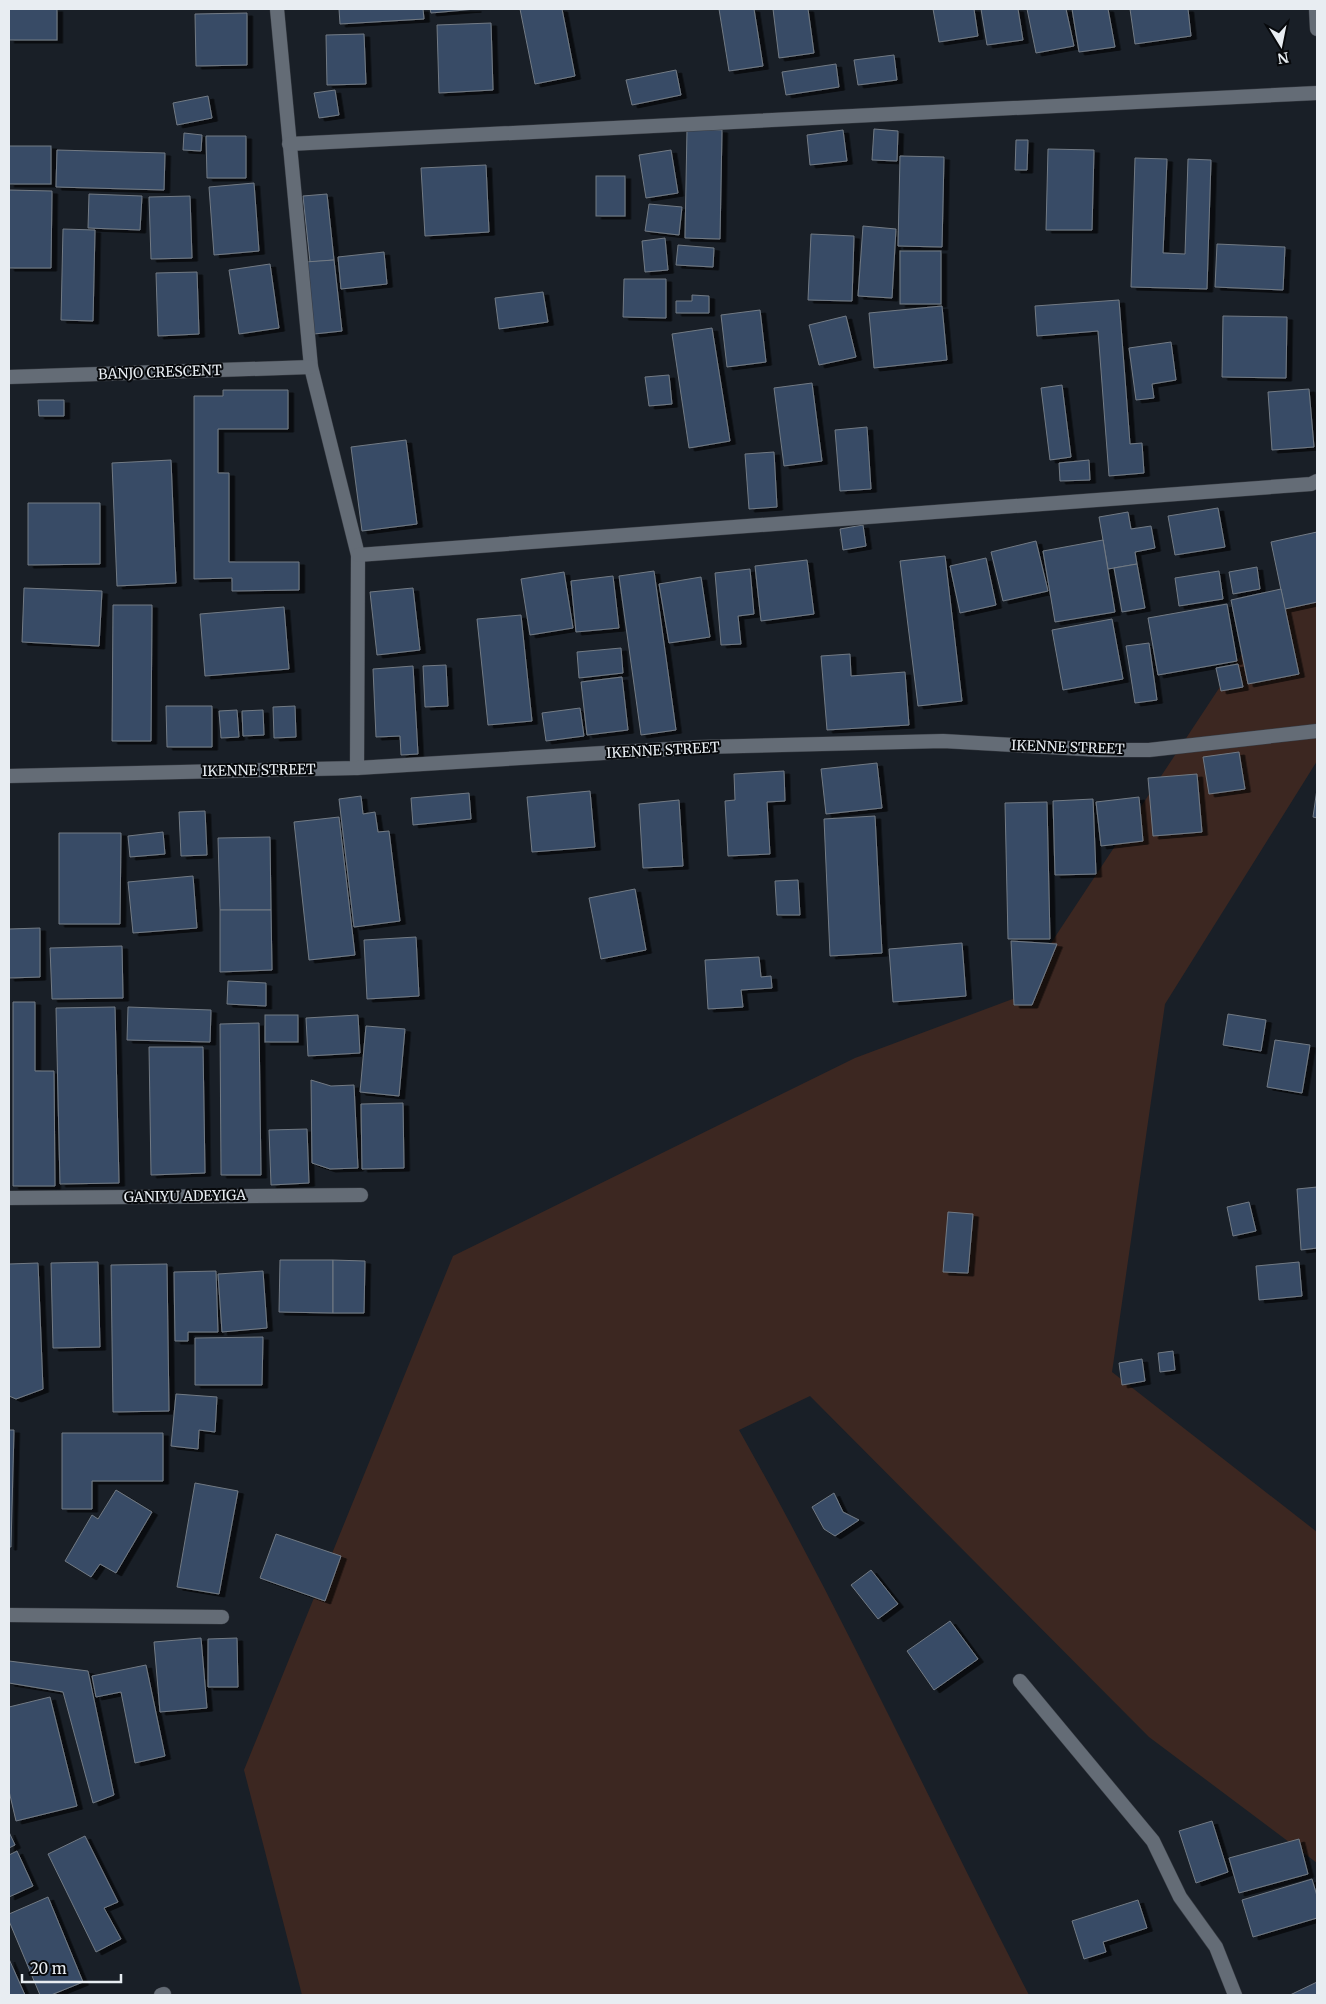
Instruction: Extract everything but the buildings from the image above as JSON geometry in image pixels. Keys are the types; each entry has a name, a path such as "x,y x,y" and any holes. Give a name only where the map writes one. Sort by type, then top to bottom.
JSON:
{"street":[{"path":"277,9 311,367 358,555 356,768"},
{"path":"1316,9 1317,29"},
{"path":"289,144 1317,93"},
{"name":"BANJO CRESCENT","path":"9,377 311,367"},
{"path":"358,555 1311,484 1317,482"},
{"name":"IKENNE STREET","path":"9,776 356,768 711,746 943,741 1100,750 1149,750 1317,731"},
{"name":"GANIYU ADEYIGA","path":"9,1198 361,1195"},
{"path":"9,1615 222,1617"},
{"path":"1020,1681 1154,1841 1180,1897 1216,1946 1235,1995"}],"shaded area":[{"path":"1317,553 1317,761 1165,1004 1112,1372 1317,1532 1317,1863 1149,1737 810,1396 739,1430 815,1569 1029,1995 302,1995 244,1770 453,1256 855,1058 1018,997 1055,937 1237,661 1290,583"}]}
